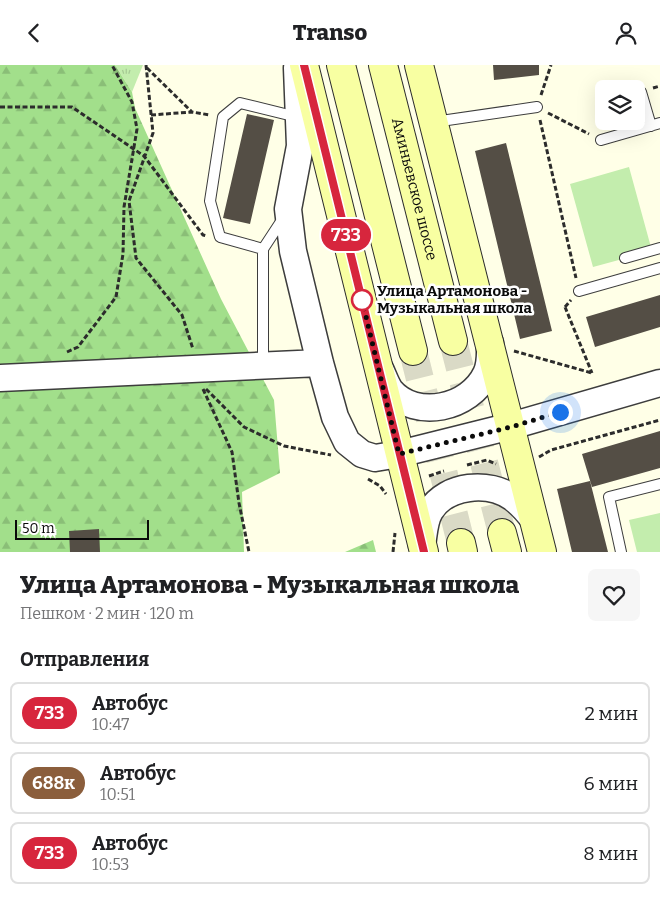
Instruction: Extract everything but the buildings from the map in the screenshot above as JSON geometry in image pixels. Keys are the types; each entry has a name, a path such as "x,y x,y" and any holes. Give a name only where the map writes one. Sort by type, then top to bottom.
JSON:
{"main road":[{"path":"304,65 423,548"},
{"path":"341,65 413,351"},
{"name":"Аминьевское шоссе","path":"383,65 453,341"},
{"path":"419,65 498,345 511,427 542,552"}],"street":[{"path":"297,65 300,146 288,209 293,251 335,417 347,442 362,454 375,458 399,454 511,427 660,383"},
{"path":"379,368 390,389 407,401 427,407 447,405 466,397 481,383 498,345"},
{"path":"0,378 200,377 263,367 320,363"},
{"path":"423,548 430,511 445,497 464,489 484,487 504,493 521,505 534,520"}],"lane":[{"path":"601,141 656,124 645,100"},
{"path":"263,249 220,237 210,201 223,117 240,103 300,117"},
{"path":"434,123 537,107"},
{"path":"263,367 263,249 288,209"},
{"path":"625,258 660,249"},
{"path":"579,291 660,268"},
{"path":"621,552 609,497 660,484"}],"path":[{"path":"62,354 78,347 116,297 123,254 124,207 137,129 132,102 112,65"},
{"path":"498,345 592,373 566,307 579,291 537,107 551,65"},
{"path":"146,66 192,112"},
{"path":"146,66 153,133 129,201 136,258 182,315 200,377 232,452 238,503 249,552"},
{"path":"0,107 72,107 144,156 203,235 220,237"},
{"path":"537,107 601,141"},
{"path":"151,115 192,112 223,117"},
{"path":"200,377 244,427 284,446 331,455"},
{"path":"534,461 552,450 660,420"},
{"path":"393,552 396,525"}],"green space":[{"path":"0,65 115,65 132,92 135,108 221,299 274,400 280,473 242,492 244,552 0,552"},
{"path":"115,65 143,65 132,92"},
{"path":"629,167 652,251 593,267 570,184"},
{"path":"660,513 660,552 637,552 629,520"},
{"path":"373,540 376,552 345,552"}],"tunnel":[{"path":"453,341 502,533"},
{"path":"413,351 461,543"}],"bus line":[{"name":"733","path":"304,65 424,552"}],"place":[{"name":"Улица Артамонова - Музыкальная школа","path":"362,300"}],"route":[{"path":"362,300 399,454 511,427 560,412"}]}
